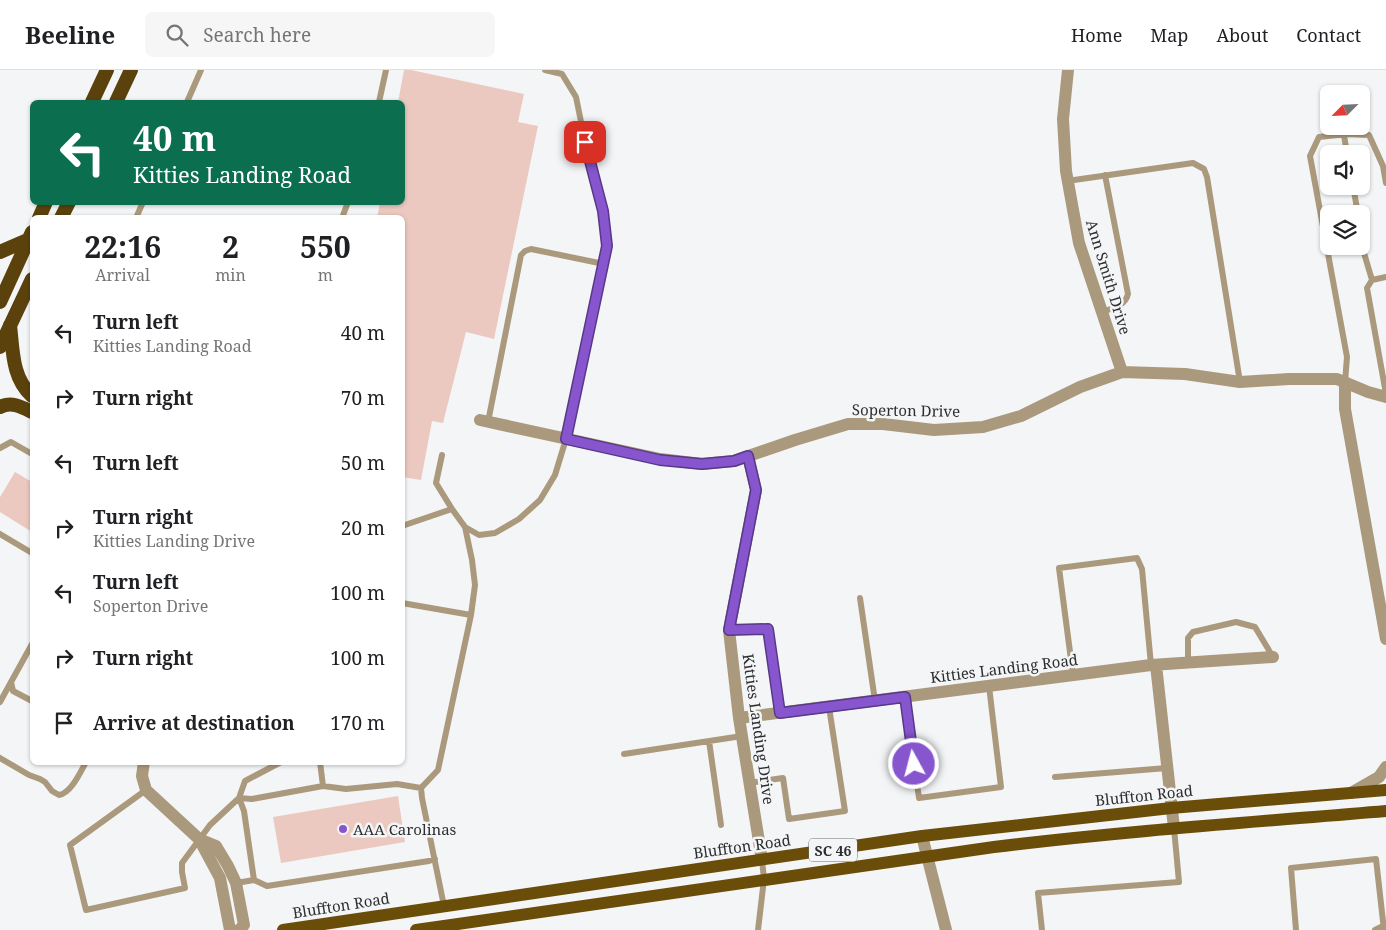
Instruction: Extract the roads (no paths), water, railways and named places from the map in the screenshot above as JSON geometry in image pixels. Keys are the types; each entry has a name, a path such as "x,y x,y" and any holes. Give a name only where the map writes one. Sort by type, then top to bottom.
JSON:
{"highway":[{"path":"93,100 107,70"},
{"path":"117,100 131,70"},
{"path":"0,252 30,237"},
{"path":"0,302 30,238"},
{"path":"0,347 30,283"},
{"path":"10,325 18,379 30,392"},
{"path":"0,407 6,404 16,405 30,411"}],"main road":[{"name":"Bluffton Road","path":"283,930 922,836 1172,808 1386,790"},
{"name":"SC 46","path":"416,930 457,927 764,879 1049,840 1386,811"}],"street":[{"name":"Ann Smith Drive","path":"1068,70 1063,119 1067,181 1079,243 1122,372"},
{"name":"Soperton Drive","path":"484,421 660,460 702,464 734,461 848,424 883,424 934,430 983,427 1020,416 1080,387 1122,372 1185,374 1240,382 1336,379 1386,396"},
{"path":"1345,382 1345,409 1386,639"},
{"name":"Kitties Landing Drive","path":"748,456 756,490 729,630 739,718 762,860"},
{"name":"Kitties Landing Road","path":"739,718 1154,665 1273,657"},
{"path":"1154,665 1174,828"},
{"path":"144,765 142,776 146,790 199,839 220,878 230,930"},
{"path":"1350,793 1379,777 1386,767"},
{"path":"922,836 946,930"},
{"path":"199,839 216,846 236,883 244,925 239,930"}],"lane":[{"path":"188,100 202,70"},
{"path":"379,100 386,70"},
{"path":"465,527 479,535 495,533 520,520 540,500 555,475 566,439 604,264 607,246 603,211 588,156 576,97 562,74 545,70"},
{"path":"1345,382 1347,357 1310,156 1319,137 1344,135 1346,145"},
{"path":"1369,135 1383,166 1386,183"},
{"path":"1067,181 1193,163 1204,170 1207,176 1240,382"},
{"path":"1102,312 1124,303 1128,294 1105,175"},
{"path":"484,421 521,255 531,249 604,264"},
{"path":"1365,255 1372,280 1368,288 1386,396"},
{"path":"1372,280 1386,277"},
{"path":"0,448 11,442 30,453"},
{"path":"442,455 436,483 465,527 475,585 471,615 438,770 421,788 444,906"},
{"path":"405,525 452,509"},
{"path":"0,534 30,552"},
{"path":"1073,675 1059,568 1088,564 1137,558 1142,569 1154,665"},
{"path":"860,598 875,701"},
{"path":"405,604 471,615"},
{"path":"1188,663 1188,638 1194,632 1236,622 1255,627 1273,657"},
{"path":"729,630 768,629 780,713"},
{"path":"0,702 30,648"},
{"path":"11,682 13,691 30,701"},
{"path":"905,697 918,798 1002,787 989,686"},
{"path":"750,783 783,778 789,819 845,811 829,707"},
{"path":"624,754 742,736"},
{"path":"709,742 721,825"},
{"path":"0,758 45,782 59,795 70,788 84,765"},
{"path":"146,790 70,845 86,910 185,888 182,863 199,839 239,798 245,781 275,765"},
{"path":"320,765 323,786"},
{"path":"1055,777 1167,768"},
{"path":"239,798 252,799 323,786 346,789 397,784 421,788"},
{"path":"239,798 244,811 254,880"},
{"path":"1042,930 1038,893 1179,882 1174,828"},
{"path":"236,883 254,880 267,886 435,859"},
{"path":"1296,930 1291,868 1376,859 1383,901 1384,928 1375,930"},
{"path":"758,930 764,879 762,860"}],"place":[{"name":"AAA Carolinas","path":"343,829"}]}
